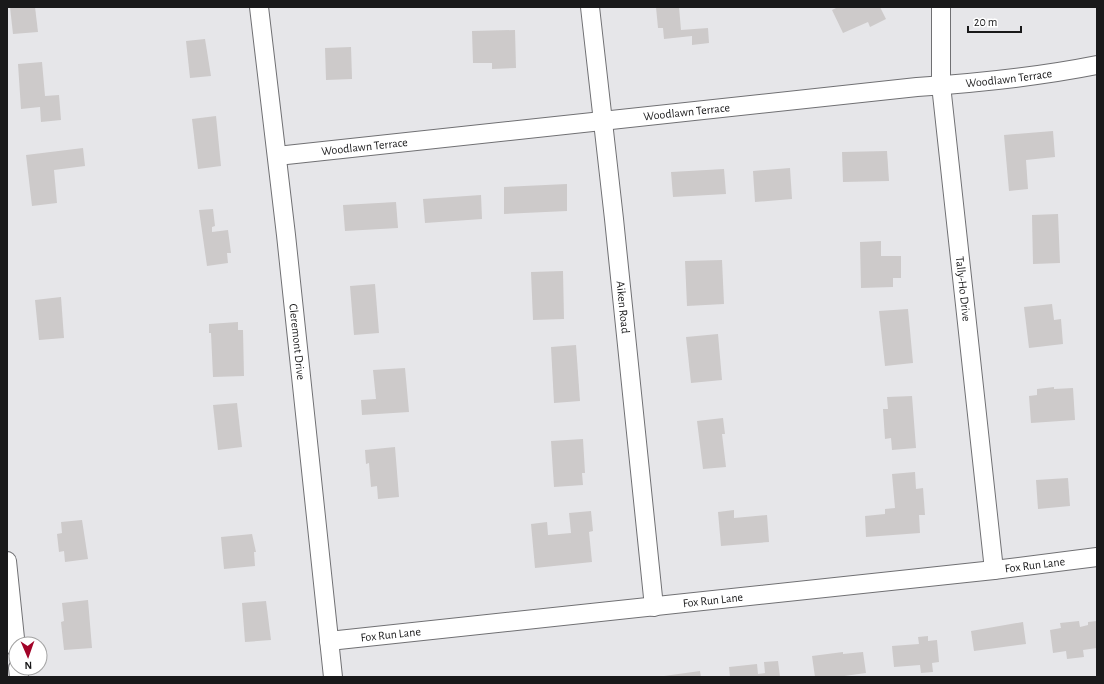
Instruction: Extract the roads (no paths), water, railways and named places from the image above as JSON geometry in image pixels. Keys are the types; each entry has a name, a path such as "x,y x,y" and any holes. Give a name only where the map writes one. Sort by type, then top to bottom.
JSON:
{"street":[{"name":"Cleremont Drive","path":"259,7 277,156 333,677"},
{"name":"Aiken Road","path":"590,7 654,607"},
{"name":"Tally-Ho Drive","path":"941,7 941,85 994,570"},
{"name":"Woodlawn Terrace","path":"277,156 1042,74 1097,65"},
{"name":"Fox Run Lane","path":"329,641 994,570 1097,557"},
{"path":"7,561 15,636"}]}
